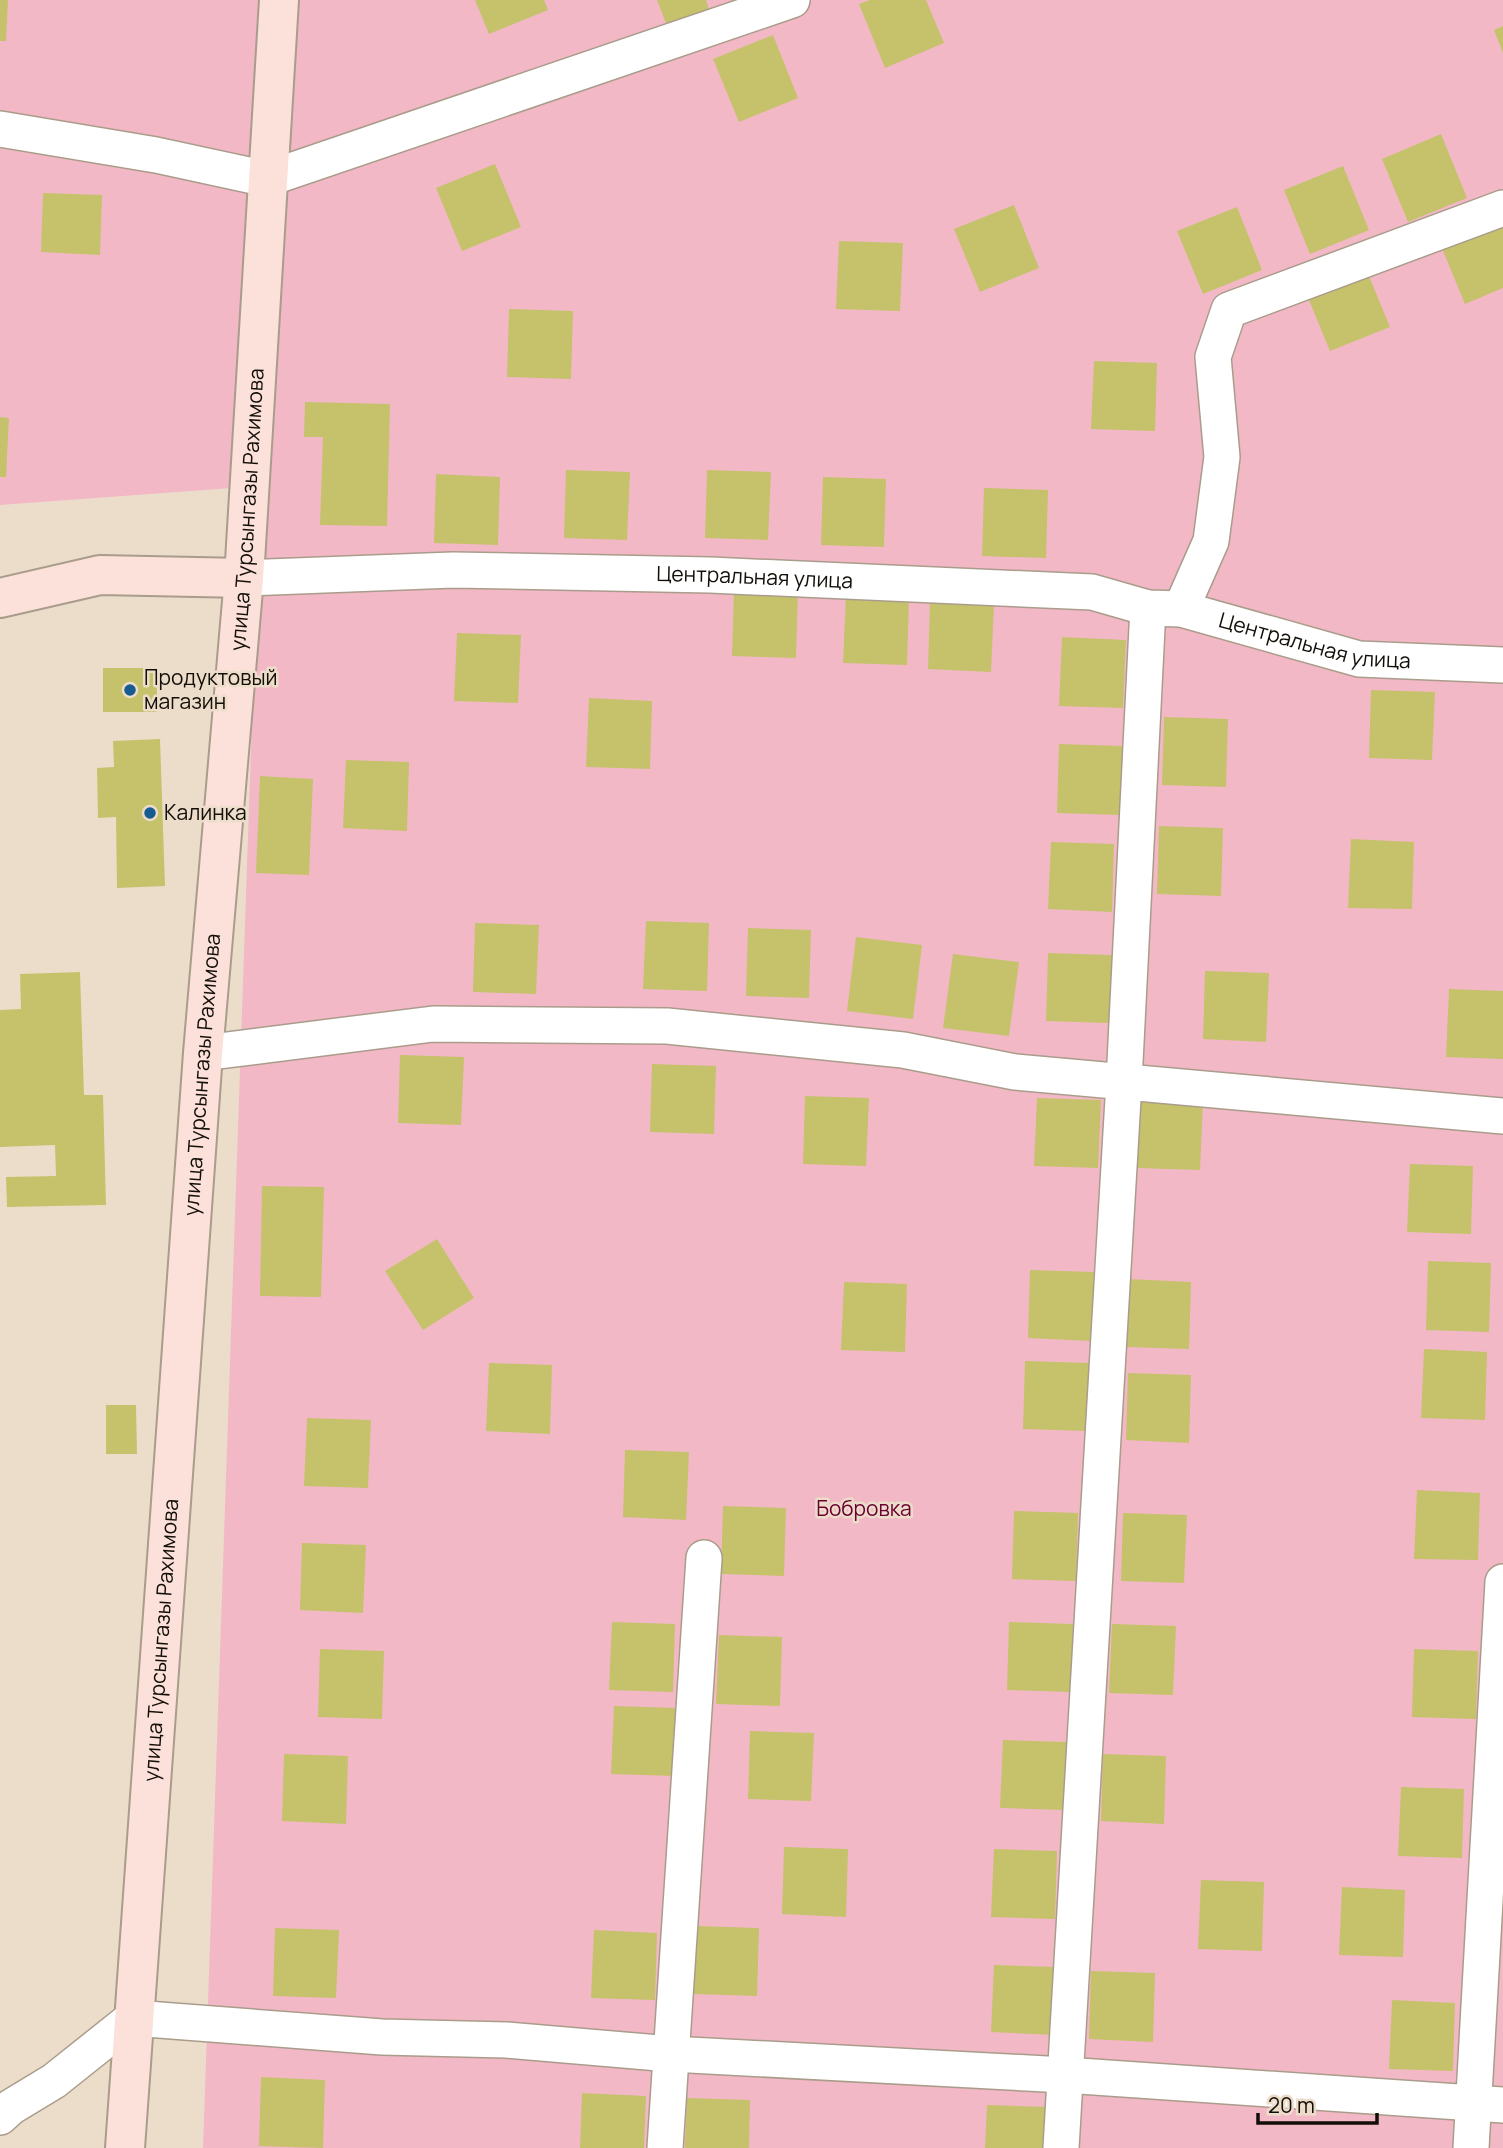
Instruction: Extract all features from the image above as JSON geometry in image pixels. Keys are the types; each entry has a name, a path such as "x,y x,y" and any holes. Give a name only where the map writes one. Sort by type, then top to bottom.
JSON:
{"street":[{"name":"улица Турсынгазы Рахимова","path":"125,2148 203,1053 244,578 279,0"},
{"path":"0,129 156,155 268,179 792,0"},
{"path":"1061,2148 1124,1082 1165,609 1211,541 1222,457 1213,357 1228,310 1503,208"},
{"name":"Центральная улица","path":"0,598 100,575 244,578 453,570 710,575 1092,592 1359,659 1503,665"},
{"path":"203,1053 433,1024 667,1026 903,1049 1015,1072 1503,1116"},
{"path":"664,2148 704,1558"},
{"path":"1471,2148 1488,2105 1503,1582"},
{"path":"0,2117 11,2107 54,2081 133,2018 382,2037 506,2040 671,2054 1065,2075 1488,2105"}],"green space":[{"name":"Бобровка","path":"0,0 1503,0 1503,2148 203,2148 260,486 0,505"}],"building":[{"path":"0,0 8,0 6,41 0,41"},
{"path":"475,0 544,0 548,10 489,34"},
{"path":"657,0 706,0 711,16 669,31"},
{"path":"870,0 926,0 944,43 885,68 859,4"},
{"path":"1503,26 1503,53 1494,30"},
{"path":"773,35 798,98 739,122 713,59"},
{"path":"1441,134 1467,198 1408,222 1382,159"},
{"path":"495,164 521,227 462,251 436,188"},
{"path":"1343,166 1369,230 1310,254 1284,190"},
{"path":"43,193 102,195 100,255 41,252"},
{"path":"1014,205 1039,268 980,292 954,229"},
{"path":"1237,207 1262,270 1203,294 1177,231"},
{"path":"1498,216 1503,228 1503,288 1465,304 1439,241"},
{"path":"839,241 903,243 900,311 836,309"},
{"path":"1364,264 1390,327 1330,351 1304,288"},
{"path":"509,309 573,311 571,379 507,377"},
{"path":"1094,361 1157,363 1155,431 1091,429"},
{"path":"305,402 390,404 387,526 320,525 323,437 304,437"},
{"path":"0,417 9,418 6,477 0,477"},
{"path":"566,470 630,472 627,540 564,538"},
{"path":"707,470 771,472 768,540 705,538"},
{"path":"436,474 500,477 498,545 434,543"},
{"path":"823,477 886,479 884,547 821,545"},
{"path":"984,488 1048,490 1046,558 982,556"},
{"path":"734,588 798,590 796,658 732,656"},
{"path":"846,594 909,597 907,665 843,663"},
{"path":"930,602 994,604 991,672 928,669"},
{"path":"457,633 521,635 518,703 454,701"},
{"path":"1062,637 1126,640 1123,708 1059,706"},
{"name":"Продуктовый магазин","path":"103,668 157,668 157,712 103,712"},
{"path":"1371,690 1435,692 1432,760 1369,758"},
{"path":"589,698 652,701 650,769 586,767"},
{"path":"1164,717 1228,719 1226,787 1162,785"},
{"path":"160,739 165,886 117,888 116,817 98,818 97,768 114,767 113,741"},
{"path":"1059,744 1123,746 1121,815 1057,813"},
{"path":"346,760 409,762 407,831 343,828"},
{"path":"260,776 313,779 309,875 256,873"},
{"path":"1159,826 1223,828 1221,896 1157,894"},
{"path":"1351,839 1414,842 1412,909 1348,908"},
{"path":"1051,842 1114,844 1112,912 1048,909"},
{"path":"646,921 709,923 707,991 643,989"},
{"path":"475,923 539,925 536,994 473,992"},
{"path":"748,928 811,930 809,998 746,996"},
{"path":"856,937 922,945 913,1019 847,1011"},
{"path":"1048,953 1112,955 1109,1023 1046,1021"},
{"path":"953,954 1019,962 1009,1036 943,1028"},
{"path":"1205,971 1269,973 1266,1042 1203,1039"},
{"path":"80,972 84,1095 103,1095 106,1205 7,1207 6,1177 56,1176 55,1145 0,1147 0,1010 21,1009 20,974"},
{"path":"1449,989 1503,991 1503,1059 1446,1057"},
{"path":"400,1055 464,1057 461,1125 398,1123"},
{"path":"652,1064 716,1066 714,1134 650,1132"},
{"path":"805,1096 869,1098 866,1166 803,1164"},
{"path":"1037,1098 1101,1100 1098,1168 1034,1166"},
{"path":"1139,1100 1203,1103 1200,1170 1137,1168"},
{"path":"1410,1164 1473,1166 1471,1234 1407,1232"},
{"path":"262,1186 324,1187 321,1297 260,1296"},
{"path":"437,1239 474,1298 423,1330 385,1271"},
{"path":"1428,1261 1491,1263 1489,1332 1426,1330"},
{"path":"1030,1270 1094,1272 1091,1341 1028,1338"},
{"path":"1128,1279 1191,1282 1189,1349 1126,1347"},
{"path":"844,1282 907,1284 905,1352 841,1350"},
{"path":"1424,1349 1487,1352 1485,1420 1421,1418"},
{"path":"1025,1361 1089,1363 1087,1431 1023,1429"},
{"path":"489,1363 552,1365 550,1434 486,1431"},
{"path":"1128,1373 1191,1375 1189,1443 1126,1440"},
{"path":"106,1405 136,1405 137,1454 106,1454"},
{"path":"307,1418 371,1420 368,1488 304,1486"},
{"path":"625,1450 689,1452 686,1520 623,1517"},
{"path":"1417,1490 1480,1493 1478,1560 1414,1559"},
{"path":"723,1506 786,1508 784,1576 721,1574"},
{"path":"1014,1511 1078,1513 1076,1581 1012,1579"},
{"path":"1123,1513 1187,1515 1184,1583 1121,1581"},
{"path":"302,1543 366,1545 363,1613 300,1610"},
{"path":"612,1622 675,1624 673,1692 609,1690"},
{"path":"1009,1622 1073,1624 1071,1692 1007,1690"},
{"path":"1112,1624 1176,1626 1173,1695 1109,1693"},
{"path":"719,1635 782,1637 780,1706 716,1704"},
{"path":"320,1649 384,1651 382,1719 318,1717"},
{"path":"1414,1649 1478,1651 1476,1719 1412,1717"},
{"path":"614,1706 677,1708 675,1776 611,1774"},
{"path":"750,1731 814,1733 811,1801 748,1799"},
{"path":"1003,1740 1066,1742 1064,1810 1000,1808"},
{"path":"284,1754 348,1756 346,1824 282,1821"},
{"path":"1103,1754 1166,1756 1164,1824 1101,1821"},
{"path":"1401,1787 1464,1789 1462,1858 1398,1856"},
{"path":"784,1847 848,1849 846,1917 782,1914"},
{"path":"994,1849 1057,1851 1055,1919 991,1917"},
{"path":"1201,1880 1264,1882 1262,1951 1198,1949"},
{"path":"1342,1887 1405,1890 1403,1957 1339,1955"},
{"path":"696,1926 759,1928 757,1996 693,1994"},
{"path":"275,1928 339,1930 336,1998 273,1996"},
{"path":"594,1930 657,1933 655,2000 591,1998"},
{"path":"994,1965 1057,1967 1055,2035 991,2032"},
{"path":"1091,1971 1155,1973 1153,2042 1089,2039"},
{"path":"1392,2000 1455,2003 1453,2071 1389,2069"},
{"path":"261,2077 325,2080 323,2148 259,2146"},
{"path":"582,2093 646,2096 644,2148 580,2148"},
{"path":"687,2098 750,2100 749,2148 685,2148"},
{"path":"987,2105 1051,2107 1049,2148 985,2148"}],"place":[{"name":"Продуктовый магазин","path":"130,690"},
{"name":"Калинка","path":"150,813"}]}
